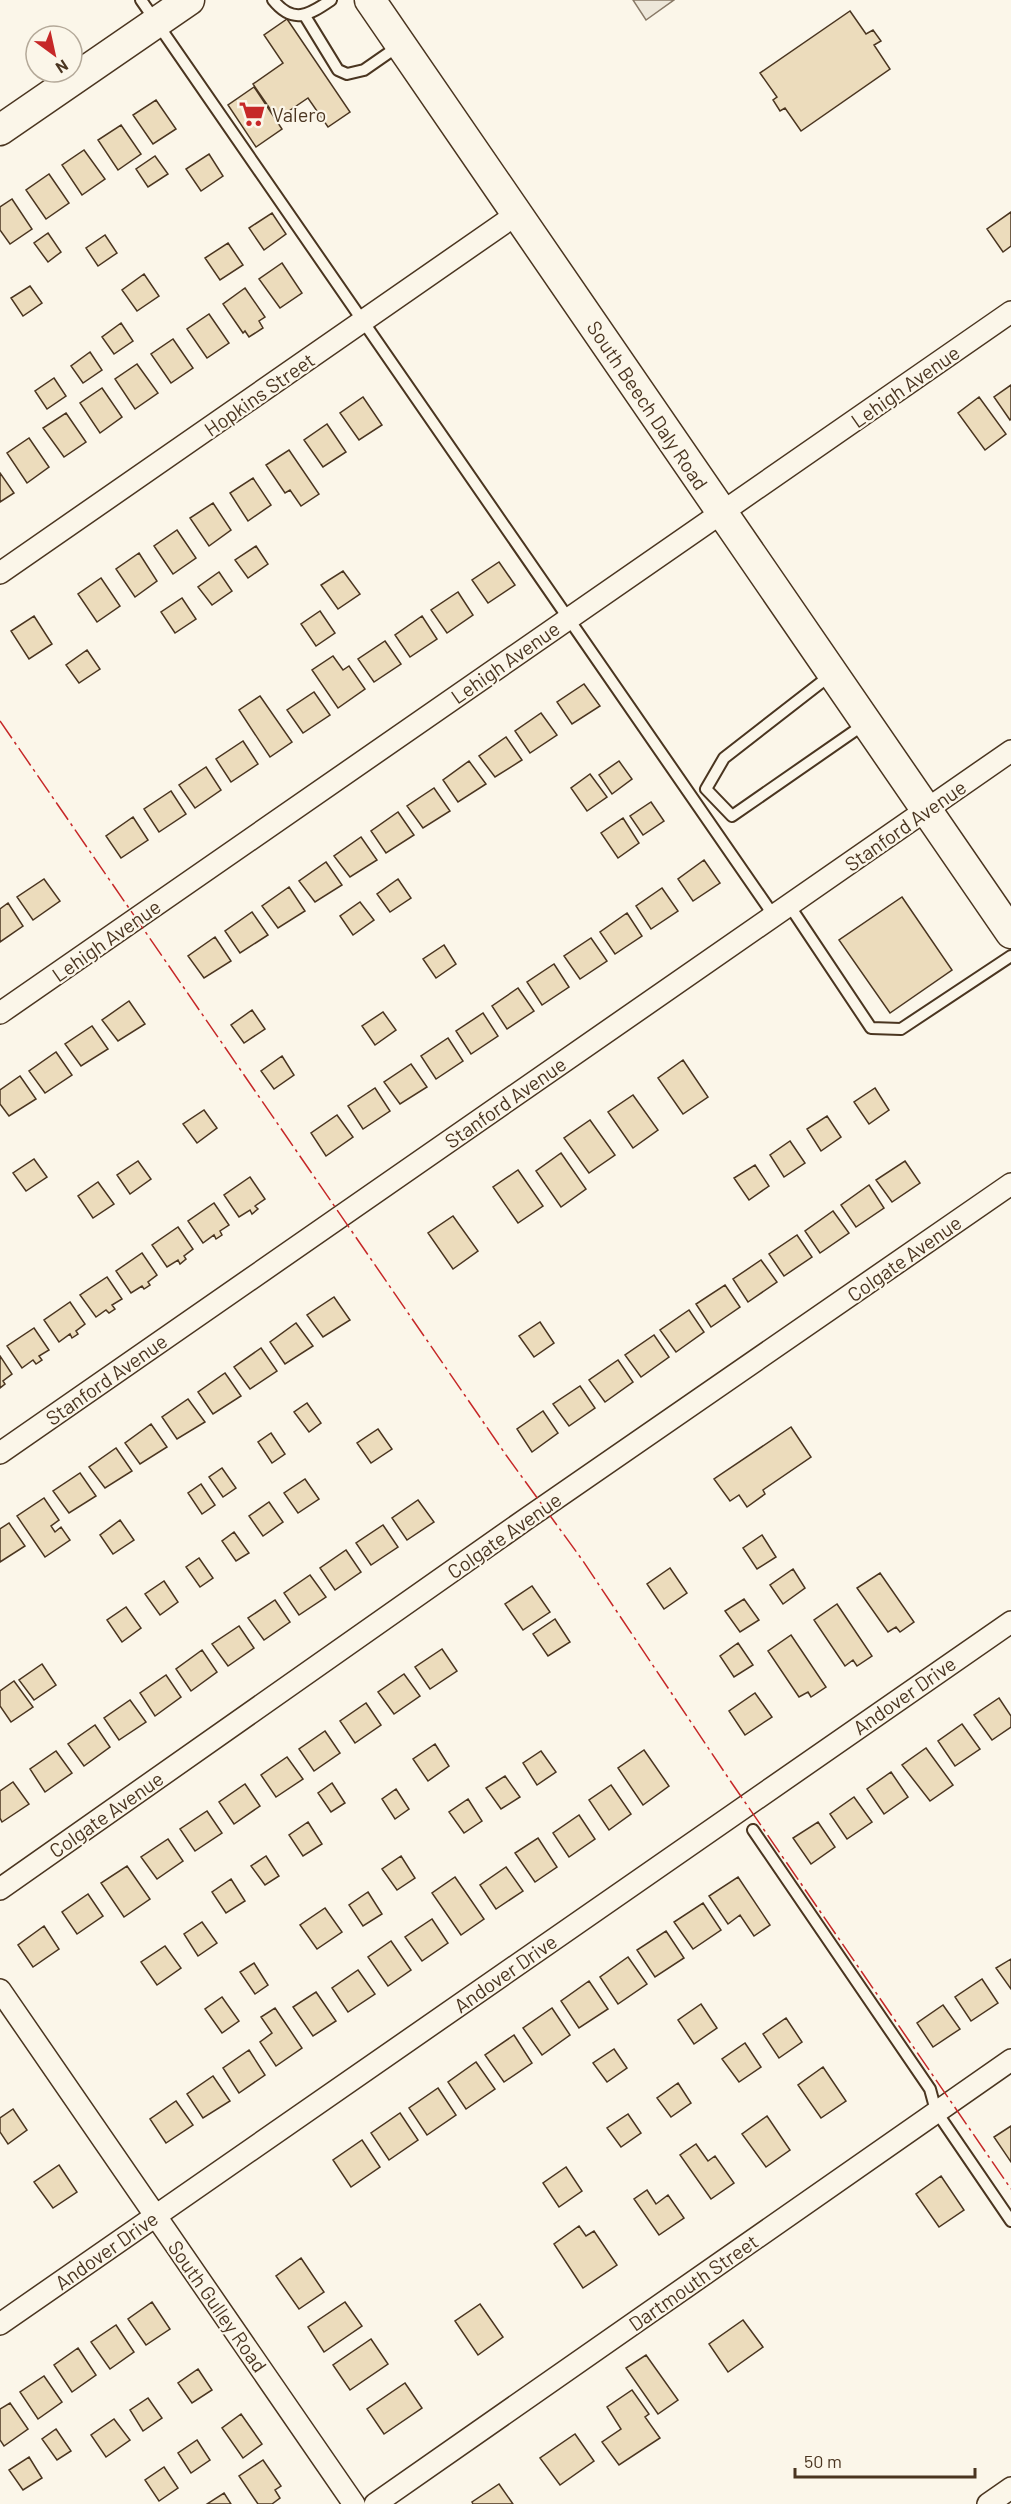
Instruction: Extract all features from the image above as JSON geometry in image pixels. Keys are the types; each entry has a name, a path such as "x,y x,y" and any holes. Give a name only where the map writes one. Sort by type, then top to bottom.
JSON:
{"main road":[{"path":"0,130 149,11 189,0"},
{"name":"South Beech Daly Road","path":"370,0 1011,933"}],"street":[{"name":"Hopkins Street","path":"0,573 517,214"},
{"name":"Lehigh Avenue","path":"0,1013 1011,312"},
{"name":"Stanford Avenue","path":"0,1453 1011,751"},
{"name":"Colgate Avenue","path":"0,1889 529,1517 1011,1184"},
{"name":"Andover Drive","path":"0,2324 1011,1622"},
{"name":"South Gulley Road","path":"0,1990 354,2504"},
{"name":"Dartmouth Street","path":"375,2504 1011,2060"},
{"path":"988,2504 1011,2488"}],"lane":[{"path":"273,0 282,10 305,16 338,70 347,74 364,70 400,45"},
{"path":"305,16 331,0"},
{"path":"149,11 568,619 781,910 872,1028 901,1029 1011,956"},
{"path":"833,674 724,758 706,789 732,816 867,723"},
{"path":"753,1830 930,2089 936,2111 1011,2221"}],"shaded area":[{"path":"633,0 674,0 646,20"}],"building":[{"path":"850,11 866,34 873,30 881,41 874,45 890,69 801,131 785,108 780,111 773,100 777,97 760,73"},
{"path":"287,19 350,112 328,127 308,98 277,119 253,84 283,63 264,35"},
{"path":"254,87 282,129 256,147 228,105"},
{"path":"156,100 176,129 153,144 133,115"},
{"path":"121,125 141,154 118,170 98,140"},
{"path":"84,150 105,179 82,195 62,165"},
{"path":"209,154 223,176 201,191 186,169"},
{"path":"155,156 168,174 148,187 136,169"},
{"path":"49,174 69,203 46,219 26,190"},
{"path":"12,199 32,229 10,244 0,230 0,207"},
{"path":"1011,212 1011,246 1003,252 987,229"},
{"path":"272,213 286,234 264,250 249,228"},
{"path":"48,233 61,252 48,262 34,243"},
{"path":"105,235 117,253 98,266 86,248"},
{"path":"228,243 243,265 220,280 205,258"},
{"path":"282,263 302,293 280,308 259,279"},
{"path":"144,274 159,296 137,311 122,290"},
{"path":"30,286 42,303 23,316 11,298"},
{"path":"245,288 265,317 259,321 263,328 249,337 245,331 243,333 223,304"},
{"path":"209,314 229,343 207,358 187,329"},
{"path":"121,323 133,341 114,354 102,337"},
{"path":"173,339 193,368 171,383 151,354"},
{"path":"90,352 102,370 83,383 71,366"},
{"path":"137,364 158,393 135,409 115,379"},
{"path":"54,378 66,396 47,409 35,391"},
{"path":"1011,385 1011,419 1010,420 994,397"},
{"path":"102,388 122,417 100,433 80,403"},
{"path":"363,397 382,425 359,440 340,413"},
{"path":"979,397 1006,434 985,450 958,413"},
{"path":"66,413 86,442 64,457 43,428"},
{"path":"327,424 346,452 323,467 304,440"},
{"path":"29,438 49,467 27,483 7,453"},
{"path":"289,450 319,494 301,506 290,490 285,493 266,465"},
{"path":"0,473 14,493 0,502"},
{"path":"253,478 271,505 248,521 230,493"},
{"path":"213,503 231,530 209,546 190,518"},
{"path":"177,530 196,558 173,574 154,546"},
{"path":"256,546 268,564 248,578 235,560"},
{"path":"139,553 157,581 135,597 116,569"},
{"path":"499,562 515,585 488,603 472,580"},
{"path":"343,571 360,594 338,609 321,585"},
{"path":"219,572 232,591 212,605 198,587"},
{"path":"101,578 120,606 97,622 78,594"},
{"path":"458,592 473,615 447,633 431,610"},
{"path":"182,598 196,619 175,633 161,612"},
{"path":"320,611 335,633 316,646 301,624"},
{"path":"34,616 52,644 29,659 11,631"},
{"path":"422,616 437,639 410,657 395,635"},
{"path":"385,641 401,664 374,682 358,659"},
{"path":"87,650 100,669 79,683 66,665"},
{"path":"333,656 343,670 349,666 365,689 338,708 312,670"},
{"path":"584,684 600,706 572,724 557,702"},
{"path":"314,692 330,715 303,733 287,710"},
{"path":"260,696 292,742 270,757 239,710"},
{"path":"541,713 557,735 530,753 515,731"},
{"path":"506,737 522,760 495,777 479,756"},
{"path":"243,741 258,764 231,782 216,759"},
{"path":"469,761 486,784 458,802 443,780"},
{"path":"619,761 632,779 612,794 599,775"},
{"path":"206,767 221,790 195,808 179,785"},
{"path":"590,774 607,797 587,811 571,788"},
{"path":"434,788 450,811 423,828 407,806"},
{"path":"171,791 186,814 159,832 144,809"},
{"path":"651,802 664,821 643,835 630,816"},
{"path":"398,812 414,835 386,853 371,831"},
{"path":"133,817 148,840 121,858 106,836"},
{"path":"623,818 639,843 618,858 601,833"},
{"path":"361,837 377,860 350,877 334,856"},
{"path":"704,860 720,883 693,901 678,879"},
{"path":"326,862 342,885 315,902 299,881"},
{"path":"44,879 60,901 33,920 17,897"},
{"path":"398,879 411,898 390,912 377,894"},
{"path":"289,887 305,911 278,928 262,906"},
{"path":"662,888 678,911 651,929 636,906"},
{"path":"902,897 952,970 890,1013 839,940"},
{"path":"360,902 374,920 353,935 340,916"},
{"path":"8,903 23,926 0,942 0,909"},
{"path":"252,912 268,935 240,953 225,931"},
{"path":"627,913 642,936 615,954 600,932"},
{"path":"215,937 231,961 204,978 188,956"},
{"path":"591,938 607,961 580,979 564,956"},
{"path":"444,945 456,964 436,978 423,959"},
{"path":"554,964 569,987 542,1005 527,982"},
{"path":"518,988 534,1011 507,1029 492,1006"},
{"path":"129,1001 145,1024 118,1041 102,1020"},
{"path":"252,1010 265,1029 244,1043 231,1025"},
{"path":"383,1012 396,1030 375,1045 362,1026"},
{"path":"483,1013 498,1036 471,1054 456,1031"},
{"path":"92,1026 108,1049 81,1066 65,1044"},
{"path":"448,1038 463,1061 436,1079 421,1056"},
{"path":"56,1052 72,1075 45,1093 29,1071"},
{"path":"282,1056 294,1075 274,1089 261,1071"},
{"path":"683,1060 708,1097 683,1114 658,1078"},
{"path":"411,1064 427,1087 400,1104 384,1082"},
{"path":"20,1076 36,1099 9,1116 0,1104 0,1090"},
{"path":"375,1088 390,1111 363,1129 348,1106"},
{"path":"875,1088 889,1110 869,1124 854,1102"},
{"path":"633,1095 658,1130 633,1148 608,1112"},
{"path":"204,1110 217,1128 197,1143 183,1124"},
{"path":"337,1115 353,1137 326,1156 311,1133"},
{"path":"827,1116 841,1137 821,1151 807,1129"},
{"path":"590,1120 615,1155 589,1173 564,1138"},
{"path":"790,1141 805,1163 784,1177 770,1155"},
{"path":"561,1153 586,1189 561,1207 536,1171"},
{"path":"34,1159 47,1177 26,1191 13,1173"},
{"path":"138,1161 151,1179 130,1194 117,1175"},
{"path":"905,1161 920,1183 892,1202 876,1180"},
{"path":"755,1165 769,1186 749,1200 734,1178"},
{"path":"518,1170 543,1206 518,1223 493,1187"},
{"path":"250,1177 265,1199 255,1206 258,1209 252,1214 250,1210 239,1217 224,1195"},
{"path":"98,1182 114,1204 93,1218 78,1196"},
{"path":"869,1185 884,1208 856,1227 841,1205"},
{"path":"214,1203 229,1225 220,1231 222,1235 216,1239 214,1235 203,1243 188,1221"},
{"path":"833,1211 849,1233 820,1253 805,1231"},
{"path":"453,1216 478,1251 453,1269 428,1233"},
{"path":"178,1227 193,1249 184,1256 186,1259 180,1264 178,1260 167,1267 152,1245"},
{"path":"797,1235 812,1257 784,1276 769,1254"},
{"path":"142,1253 157,1275 148,1282 150,1285 144,1289 142,1286 131,1293 116,1271"},
{"path":"761,1260 777,1282 748,1302 733,1279"},
{"path":"107,1277 122,1299 112,1305 115,1309 109,1313 106,1310 96,1317 80,1295"},
{"path":"725,1285 740,1307 711,1327 696,1304"},
{"path":"334,1297 350,1320 323,1337 307,1315"},
{"path":"70,1302 85,1324 76,1331 78,1334 72,1338 70,1334 59,1342 44,1320"},
{"path":"689,1310 704,1332 676,1352 660,1330"},
{"path":"540,1322 554,1343 534,1357 519,1336"},
{"path":"296,1323 313,1346 285,1364 270,1342"},
{"path":"34,1328 49,1350 39,1356 42,1360 36,1364 33,1360 22,1368 7,1346"},
{"path":"654,1335 669,1357 641,1377 625,1355"},
{"path":"261,1348 277,1371 250,1389 234,1367"},
{"path":"0,1356 12,1374 3,1381 5,1384 0,1388"},
{"path":"618,1360 633,1382 605,1402 589,1380"},
{"path":"225,1373 241,1396 213,1414 198,1392"},
{"path":"580,1386 595,1408 569,1426 553,1404"},
{"path":"188,1399 205,1422 177,1439 162,1417"},
{"path":"307,1403 321,1423 309,1432 294,1412"},
{"path":"543,1411 558,1433 532,1452 517,1429"},
{"path":"151,1424 167,1447 140,1464 125,1443"},
{"path":"791,1427 811,1457 763,1490 765,1494 747,1507 739,1495 730,1501 714,1479"},
{"path":"378,1429 392,1449 371,1463 357,1443"},
{"path":"271,1433 285,1454 272,1463 258,1442"},
{"path":"116,1448 132,1471 105,1488 89,1467"},
{"path":"222,1468 236,1488 223,1497 209,1477"},
{"path":"80,1473 96,1496 69,1513 53,1491"},
{"path":"305,1479 319,1499 298,1513 284,1493"},
{"path":"201,1484 215,1505 202,1514 188,1493"},
{"path":"44,1498 59,1520 51,1526 55,1532 61,1527 70,1540 45,1557 17,1516"},
{"path":"418,1500 434,1522 407,1540 392,1518"},
{"path":"269,1502 283,1522 263,1536 249,1516"},
{"path":"120,1520 134,1540 113,1554 100,1535"},
{"path":"9,1523 25,1546 0,1562 0,1529"},
{"path":"383,1525 398,1547 371,1565 356,1543"},
{"path":"234,1532 249,1553 236,1561 222,1541"},
{"path":"762,1535 776,1557 757,1569 743,1548"},
{"path":"346,1550 361,1572 335,1590 320,1568"},
{"path":"199,1558 213,1578 200,1587 186,1567"},
{"path":"670,1568 687,1593 664,1609 647,1584"},
{"path":"793,1569 805,1588 783,1604 770,1585"},
{"path":"880,1573 914,1622 900,1632 896,1627 888,1632 857,1588"},
{"path":"310,1575 326,1597 299,1615 284,1593"},
{"path":"164,1581 178,1602 160,1615 145,1594"},
{"path":"532,1586 550,1612 523,1630 505,1604"},
{"path":"744,1599 759,1620 740,1632 725,1611"},
{"path":"275,1600 290,1622 264,1640 248,1618"},
{"path":"837,1604 872,1656 857,1666 853,1660 845,1666 814,1620"},
{"path":"126,1607 141,1628 122,1642 107,1620"},
{"path":"555,1619 570,1642 548,1656 533,1634"},
{"path":"239,1626 254,1648 228,1666 212,1644"},
{"path":"791,1635 826,1687 811,1697 808,1692 799,1697 768,1651"},
{"path":"738,1643 753,1665 734,1677 720,1656"},
{"path":"442,1649 457,1671 430,1689 415,1667"},
{"path":"202,1650 217,1672 191,1691 176,1669"},
{"path":"42,1664 56,1685 34,1700 19,1680"},
{"path":"404,1674 420,1696 394,1714 378,1692"},
{"path":"166,1675 181,1697 155,1716 140,1693"},
{"path":"14,1681 33,1707 11,1722 0,1706 0,1691"},
{"path":"755,1693 772,1717 745,1735 729,1711"},
{"path":"999,1698 1011,1716 1011,1727 992,1740 974,1715"},
{"path":"130,1700 146,1722 119,1740 104,1718"},
{"path":"366,1703 381,1725 355,1743 340,1721"},
{"path":"962,1724 980,1749 955,1766 938,1741"},
{"path":"95,1725 110,1747 84,1766 68,1744"},
{"path":"325,1731 340,1753 314,1771 299,1749"},
{"path":"435,1744 449,1766 428,1781 413,1759"},
{"path":"926,1748 953,1785 930,1801 902,1765"},
{"path":"644,1750 669,1786 643,1805 618,1768"},
{"path":"56,1751 72,1773 45,1792 30,1769"},
{"path":"541,1751 556,1772 537,1785 523,1763"},
{"path":"287,1757 303,1779 276,1797 261,1775"},
{"path":"891,1772 908,1797 884,1814 867,1789"},
{"path":"505,1776 520,1797 501,1809 486,1788"},
{"path":"13,1782 29,1804 2,1822 0,1791"},
{"path":"332,1783 345,1803 331,1812 318,1793"},
{"path":"245,1784 260,1806 234,1824 219,1802"},
{"path":"611,1785 631,1814 609,1830 589,1800"},
{"path":"396,1789 409,1809 395,1819 382,1799"},
{"path":"854,1797 872,1822 847,1839 830,1814"},
{"path":"468,1799 482,1821 464,1833 449,1812"},
{"path":"207,1811 222,1833 195,1851 180,1829"},
{"path":"579,1815 595,1839 569,1857 553,1833"},
{"path":"308,1822 322,1844 303,1856 289,1835"},
{"path":"818,1822 835,1847 811,1864 793,1838"},
{"path":"538,1838 557,1867 535,1882 515,1853"},
{"path":"168,1839 183,1861 157,1879 141,1857"},
{"path":"266,1856 279,1876 265,1885 251,1866"},
{"path":"401,1856 415,1878 397,1890 382,1869"},
{"path":"127,1866 150,1899 124,1917 101,1883"},
{"path":"506,1867 523,1891 496,1909 480,1885"},
{"path":"455,1877 484,1919 461,1935 432,1893"},
{"path":"738,1877 770,1925 754,1936 740,1915 728,1924 709,1896"},
{"path":"231,1879 245,1901 226,1913 212,1892"},
{"path":"368,1892 382,1914 363,1926 349,1905"},
{"path":"88,1894 103,1916 77,1934 62,1912"},
{"path":"703,1903 721,1930 693,1949 674,1922"},
{"path":"325,1908 342,1932 317,1949 300,1925"},
{"path":"432,1919 448,1943 422,1961 405,1937"},
{"path":"202,1922 217,1943 198,1956 184,1934"},
{"path":"44,1926 59,1949 33,1967 18,1945"},
{"path":"666,1931 684,1958 655,1977 637,1950"},
{"path":"391,1941 411,1970 388,1986 368,1957"},
{"path":"165,1946 181,1968 157,1985 141,1962"},
{"path":"628,1957 647,1984 618,2004 600,1977"},
{"path":"1011,1959 1011,1989 996,1968"},
{"path":"254,1963 268,1985 255,1994 240,1972"},
{"path":"358,1970 375,1994 348,2012 332,1988"},
{"path":"982,1979 998,2003 971,2021 955,1997"},
{"path":"589,1981 608,2009 579,2028 561,2001"},
{"path":"316,1992 336,2021 313,2036 293,2007"},
{"path":"222,1997 239,2021 222,2033 205,2009"},
{"path":"701,2004 717,2028 694,2044 678,2020"},
{"path":"943,2005 960,2029 933,2047 917,2023"},
{"path":"275,2008 302,2048 276,2066 260,2042 272,2033 261,2017"},
{"path":"552,2008 570,2035 542,2055 523,2028"},
{"path":"786,2018 802,2042 779,2058 763,2034"},
{"path":"514,2035 532,2063 504,2082 485,2055"},
{"path":"745,2043 761,2067 739,2082 722,2059"},
{"path":"614,2049 627,2068 607,2082 593,2063"},
{"path":"249,2050 265,2075 239,2093 223,2068"},
{"path":"476,2062 495,2089 466,2109 448,2082"},
{"path":"823,2067 846,2101 821,2118 798,2085"},
{"path":"213,2076 230,2101 203,2118 187,2094"},
{"path":"678,2083 691,2103 671,2117 657,2098"},
{"path":"438,2088 456,2115 427,2135 409,2108"},
{"path":"176,2101 193,2125 166,2143 150,2119"},
{"path":"13,2109 27,2130 8,2144 0,2132 0,2118"},
{"path":"400,2113 418,2140 389,2160 371,2133"},
{"path":"628,2114 641,2133 621,2147 607,2128"},
{"path":"767,2116 790,2150 766,2167 742,2134"},
{"path":"1011,2126 1011,2162 994,2137"},
{"path":"362,2140 380,2167 351,2187 333,2160"},
{"path":"696,2144 708,2161 715,2156 734,2183 711,2199 680,2155"},
{"path":"59,2165 77,2192 53,2208 34,2182"},
{"path":"566,2167 582,2191 559,2207 543,2183"},
{"path":"941,2176 964,2210 939,2227 916,2194"},
{"path":"647,2190 656,2204 668,2195 684,2218 659,2235 634,2199"},
{"path":"579,2226 586,2236 594,2231 617,2265 583,2288 554,2244"},
{"path":"301,2258 324,2292 299,2309 276,2276"},
{"path":"152,2302 170,2329 146,2345 128,2319"},
{"path":"345,2302 362,2326 324,2352 308,2327"},
{"path":"480,2304 503,2337 478,2355 455,2321"},
{"path":"743,2320 763,2347 728,2372 709,2344"},
{"path":"116,2325 134,2352 110,2369 91,2342"},
{"path":"371,2339 388,2364 350,2390 333,2365"},
{"path":"78,2348 96,2375 72,2392 54,2365"},
{"path":"646,2355 678,2400 658,2414 626,2368"},
{"path":"198,2369 212,2390 192,2403 178,2383"},
{"path":"44,2376 62,2402 38,2419 20,2392"},
{"path":"405,2383 422,2408 384,2434 367,2409"},
{"path":"632,2390 649,2414 645,2417 660,2438 619,2465 602,2442 621,2429 607,2407"},
{"path":"148,2398 162,2418 143,2431 130,2410"},
{"path":"10,2403 28,2429 4,2446 0,2440 0,2409"},
{"path":"241,2414 262,2444 243,2458 222,2428"},
{"path":"114,2419 130,2440 106,2457 91,2435"},
{"path":"56,2429 71,2451 57,2460 42,2439"},
{"path":"575,2434 594,2461 560,2485 540,2458"},
{"path":"197,2440 210,2460 191,2473 178,2453"},
{"path":"29,2457 42,2478 23,2490 9,2470"},
{"path":"263,2460 281,2486 275,2490 280,2498 272,2504 258,2504 239,2476"},
{"path":"164,2467 178,2488 159,2501 145,2480"},
{"path":"499,2484 513,2504 473,2504 472,2502"},
{"path":"224,2493 231,2504 207,2504"}],"power":[{"path":"0,721 506,1455 583,1561 727,1776 1011,2189"}],"place":[{"name":"Valero","path":"252,114"}]}
